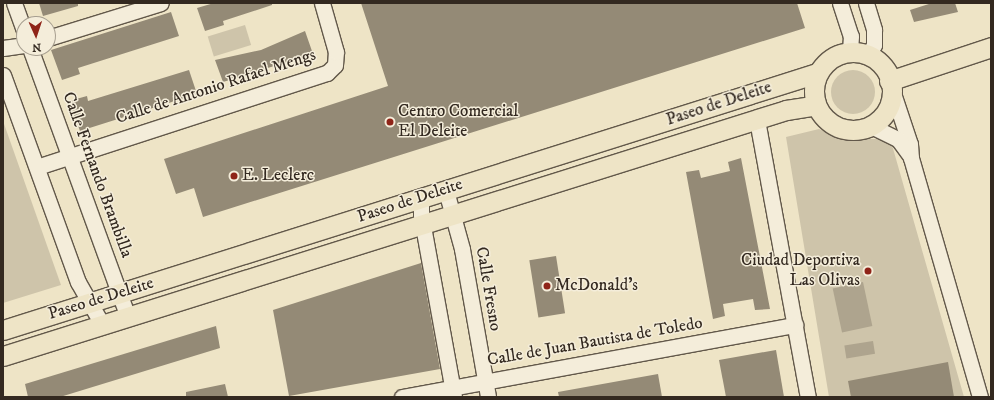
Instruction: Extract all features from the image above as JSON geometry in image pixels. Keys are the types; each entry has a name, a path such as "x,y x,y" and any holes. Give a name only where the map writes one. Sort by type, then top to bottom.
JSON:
{"main road":[{"path":"890,85 991,47"},
{"path":"859,54 885,69 890,85 887,109 871,126 845,129 823,116 816,105 814,92 817,73 829,60 859,54"},
{"name":"Paseo de Deleite","path":"3,330 817,73"},
{"name":"Paseo de Deleite","path":"3,356 127,315 786,110 816,105"}],"street":[{"path":"14,3 19,16"},
{"path":"56,36 161,3"},
{"name":"Calle de Antonio Rafael Mengs","path":"36,167 69,155 327,73 335,65 336,52 322,3"},
{"path":"840,3 850,36 859,54 874,45 874,30 866,3"},
{"path":"3,48 16,46"},
{"name":"Calle Fernando Brambilla","path":"33,56 127,315"},
{"path":"3,75 36,167 88,302 102,324"},
{"path":"890,85 910,144 911,158 980,397"},
{"path":"756,120 808,397"},
{"path":"871,126 898,139 911,158"},
{"name":"Calle Fresno","path":"442,191 448,198 453,214 488,397"},
{"path":"421,199 453,392"},
{"name":"Calle de Juan Bautista de Toledo","path":"402,397 453,392 485,381 795,325"}],"shaded area":[{"path":"245,25 251,45 214,56 208,36"},
{"path":"849,70 857,70 862,71 869,76 874,83 874,101 869,108 862,113 849,114 841,111 834,104 831,96 831,88 834,80 841,73"},
{"path":"3,121 61,285 3,303"},
{"name":"Ciudad Deportiva Las Olivas","path":"819,129 842,139 880,139 892,145 964,397 829,397 786,137"},
{"path":"863,282 872,326 842,332 833,288"},
{"path":"873,341 875,354 846,358 844,346"}],"building":[{"path":"39,3 78,3 78,6 43,16"},
{"path":"214,3 272,3 272,5 223,21 224,25 205,31 197,8"},
{"name":"Centro Comercial El Deleite","path":"361,3 797,3 805,28 203,217 194,188 176,194 164,159 388,86"},
{"path":"932,3 955,3 958,12 914,22 910,10"},
{"path":"171,12 179,36 78,68 80,74 62,80 53,56 56,56 56,48"},
{"path":"305,31 313,54 223,82 215,60 261,50"},
{"path":"189,70 197,94 80,131 69,101 87,96 88,101"},
{"path":"741,158 770,309 755,310 753,299 723,304 725,316 713,319 686,172 699,170 701,178 730,171 728,162"},
{"name":"McDonald's","path":"556,256 565,313 538,318 529,260"},
{"path":"421,263 440,369 289,396 273,310"},
{"path":"216,326 220,348 60,397 28,397 25,384"},
{"path":"776,350 784,397 726,397 719,360"},
{"path":"948,362 954,397 851,397 848,381"},
{"path":"658,374 662,397 559,397 558,392"},
{"path":"225,384 228,397 186,397 186,392"}],"place":[{"name":"Centro Comercial El Deleite","path":"390,122"},
{"name":"E. Leclerc","path":"234,176"},
{"name":"Ciudad Deportiva Las Olivas","path":"868,271"},
{"name":"McDonald's","path":"547,286"}]}
